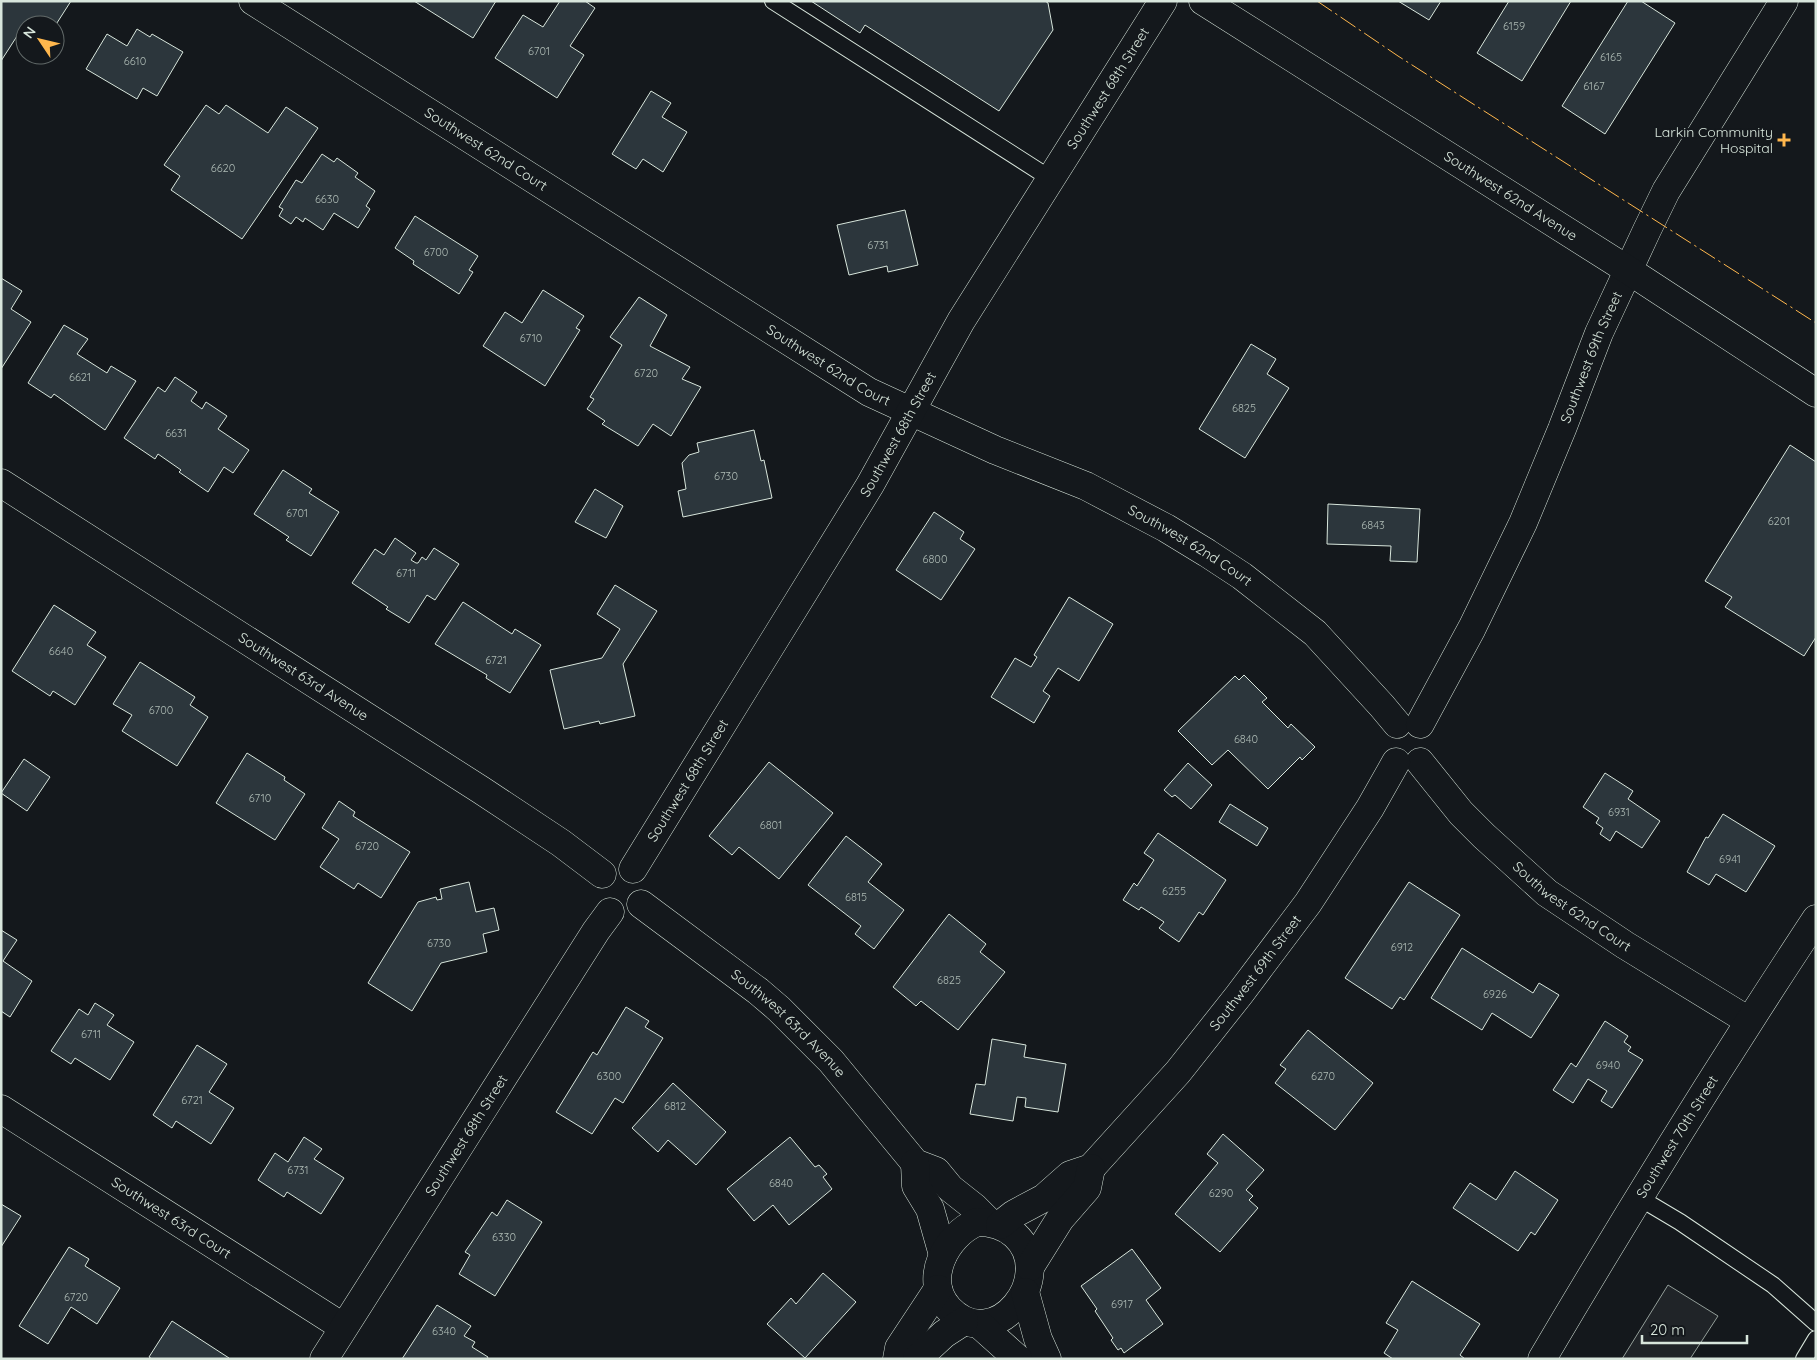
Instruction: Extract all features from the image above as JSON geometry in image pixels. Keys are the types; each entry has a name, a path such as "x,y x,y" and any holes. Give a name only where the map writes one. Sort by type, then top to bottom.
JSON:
{"street":[{"name":"Southwest 62nd Court","path":"253,1 869,392 996,450 1086,486 1166,528 1207,553 1250,581 1315,633 1382,706 1408,724"},
{"name":"Southwest 68th Street","path":"633,869 870,485 912,412 961,320 1163,1"},
{"name":"Southwest 62nd Avenue","path":"1203,1 1628,270 1816,393"},
{"name":"Southwest 69th Street","path":"1408,762 1390,757 1386,743 1387,735 1391,729 1408,724 1480,613 1520,530 1559,438 1599,333 1666,191 1784,1"},
{"name":"Southwest 63rd Avenue","path":"1,483 481,790 560,843 602,874"},
{"name":"Southwest 69th Street","path":"1027,1280 1060,1219 1087,1188 1092,1168 1178,1072 1266,960 1312,896 1384,784 1408,762 1426,757 1431,743 1429,736 1408,724"},
{"name":"Southwest 62nd Court","path":"1408,762 1484,836 1547,892 1625,945 1749,1021"},
{"path":"623,865 633,869 643,877 645,885 646,892 641,904 632,912 616,914 610,912 602,905 598,898 596,890 598,881 602,874 615,866 623,865"},
{"name":"Southwest 63rd Avenue","path":"641,904 758,991 779,1009 831,1061 915,1164 936,1171 950,1188 994,1223"},
{"name":"Southwest 68th Street","path":"324,1359 610,912"},
{"name":"Southwest 70th Street","path":"1542,1359 1638,1197 1816,918"},
{"name":"Southwest 63rd Court","path":"1,1109 343,1327"},
{"path":"915,1164 916,1186 930,1209 943,1256"},
{"name":"Southwest 69th Street","path":"994,1223 1044,1198 1070,1175 1092,1168"},
{"path":"1018,1359 972,1323 947,1307 940,1296 937,1276 943,1256 958,1234 966,1227 977,1222 994,1223 1011,1232 1020,1240 1025,1248 1027,1280 1038,1339 1047,1359"},
{"path":"917,1359 944,1334 972,1323 1000,1319 1016,1306 1027,1280"},
{"path":"896,1359 899,1348 938,1289"}],"lane":[{"path":"773,1 1051,179"},
{"path":"1638,1197 1680,1222 1773,1285 1816,1323"},
{"path":"1804,1359 1816,1339"}],"shaded area":[{"path":"1668,1285 1718,1316 1690,1359 1622,1359"}],"building":[{"path":"1,1 71,1 62,15 15,15 15,39 1,61"},
{"path":"414,1 496,1 473,38"},
{"path":"560,1 585,1 595,8 570,46 584,55 557,98 495,58 523,15 543,27"},
{"path":"811,1 1045,1 1048,3 1053,30 999,111 865,25 860,33"},
{"path":"1398,1 1441,1 1429,20"},
{"path":"1509,1 1571,1 1522,81 1477,53"},
{"path":"1628,1 1641,1 1675,23 1605,134 1562,106"},
{"path":"137,29 150,37 152,34 183,52 157,96 143,88 137,99 86,69 107,34 127,46"},
{"path":"651,91 671,103 662,117 687,132 663,172 643,159 636,169 612,154"},
{"path":"206,105 219,114 226,105 268,133 286,107 318,128 242,239 171,190 180,176 164,165"},
{"path":"322,154 334,162 337,158 358,173 355,177 375,191 366,206 370,209 358,228 334,213 323,230 305,218 303,222 296,217 291,224 279,216 283,209 279,207 296,180 302,183"},
{"path":"905,210 918,265 888,272 887,266 849,275 837,225"},
{"path":"415,216 478,256 469,270 473,272 459,294 413,264 414,261 395,248"},
{"path":"1,278 22,291 11,309 31,322 1,369"},
{"path":"543,290 584,316 576,328 580,330 545,386 483,346 505,312 522,323"},
{"path":"639,297 667,315 650,346 690,367 682,379 701,387 671,436 653,424 638,446 602,424 605,421 587,409 594,399 590,397 622,345 610,337"},
{"path":"64,325 88,339 77,354 107,373 111,366 136,381 105,430 54,394 51,398 28,383"},
{"path":"1251,344 1276,359 1267,374 1289,388 1245,458 1199,429"},
{"path":"175,377 197,392 191,401 202,409 206,402 227,416 218,429 249,450 233,473 224,467 208,492 179,472 181,470 158,454 155,459 124,438 158,387 165,392"},
{"path":"754,430 761,461 764,460 772,498 683,517 678,491 686,489 682,463 689,455 699,452 697,443"},
{"path":"1790,445 1816,462 1816,637 1804,656 1725,607 1732,597 1705,581"},
{"path":"283,470 312,489 309,493 339,512 311,556 286,540 289,537 254,514"},
{"path":"595,489 623,506 606,538 575,522"},
{"path":"1328,504 1420,509 1417,562 1390,561 1391,546 1327,544"},
{"path":"934,512 964,532 960,539 975,549 941,600 896,570"},
{"path":"395,538 416,553 411,560 416,563 422,557 426,560 434,548 459,564 435,600 427,595 409,623 386,609 388,607 352,583 375,549 384,555"},
{"path":"615,585 657,611 623,664 635,716 600,724 599,721 564,729 550,670 602,658 620,629 597,614"},
{"path":"1069,597 1113,624 1079,681 1058,668 1043,691 1050,696 1034,723 991,697 1015,658 1031,667 1037,657 1034,655"},
{"path":"463,602 512,634 515,629 541,645 510,693 486,678 487,675 435,644"},
{"path":"54,605 96,632 87,645 106,657 75,705 53,691 50,696 12,671"},
{"path":"140,662 195,697 190,705 208,717 177,766 122,731 132,715 113,704"},
{"path":"1244,675 1267,698 1262,702 1288,728 1291,724 1315,747 1302,760 1300,757 1268,789 1228,750 1212,765 1178,731 1235,676 1239,680"},
{"path":"247,753 285,777 284,780 305,794 275,840 216,803"},
{"path":"24,759 50,777 27,811 1,793"},
{"path":"769,762 833,813 779,879 739,847 732,855 709,836"},
{"path":"1188,763 1212,785 1191,809 1175,795 1172,797 1164,790"},
{"path":"1605,773 1633,791 1628,799 1660,821 1642,848 1616,831 1610,841 1600,834 1603,828 1596,823 1599,818 1583,807"},
{"path":"339,801 355,812 353,816 410,852 381,898 358,883 354,889 320,867 339,839 322,828"},
{"path":"1230,804 1268,828 1257,846 1219,822"},
{"path":"1723,814 1775,846 1746,892 1716,874 1709,885 1687,872 1706,837 1708,838"},
{"path":"1158,833 1226,880 1203,915 1199,912 1179,942 1159,928 1164,922 1141,907 1139,910 1123,900 1134,883 1137,886 1154,860 1144,853"},
{"path":"846,836 882,864 868,882 904,910 874,949 855,934 861,926 808,885"},
{"path":"469,882 476,912 494,908 499,930 483,934 487,952 441,963 412,1011 368,983 418,902 436,897 437,900 442,899 440,889"},
{"path":"1409,882 1460,915 1404,1000 1400,997 1392,1009 1345,978"},
{"path":"949,914 986,944 980,952 1005,972 958,1030 921,1001 916,1006 893,987"},
{"path":"1,930 17,940 3,961 32,981 10,1017 1,1011"},
{"path":"1462,948 1533,993 1539,983 1559,995 1531,1038 1492,1013 1482,1030 1431,998"},
{"path":"95,1003 114,1015 107,1025 134,1042 110,1080 75,1058 71,1064 51,1051 79,1009 88,1015"},
{"path":"626,1007 649,1021 645,1027 663,1038 623,1103 615,1098 592,1134 556,1112 593,1052 597,1055"},
{"path":"1605,1021 1628,1036 1624,1042 1631,1047 1628,1051 1643,1060 1612,1108 1601,1101 1607,1091 1588,1079 1573,1103 1553,1090 1571,1063 1576,1067"},
{"path":"1308,1030 1373,1083 1335,1130 1275,1083 1286,1069 1280,1065"},
{"path":"992,1039 1026,1045 1024,1057 1066,1064 1058,1112 1025,1107 1026,1098 1017,1097 1013,1121 970,1114 976,1084 985,1085"},
{"path":"197,1045 227,1064 209,1092 234,1108 211,1144 176,1121 172,1128 153,1115"},
{"path":"673,1083 726,1132 696,1165 668,1140 658,1152 632,1128"},
{"path":"1223,1134 1264,1170 1246,1190 1253,1196 1249,1200 1258,1208 1220,1252 1175,1214 1218,1163 1207,1154"},
{"path":"304,1137 322,1149 314,1159 344,1178 321,1214 287,1192 284,1197 258,1180 275,1153 288,1162"},
{"path":"790,1137 815,1167 819,1165 827,1174 823,1177 832,1189 789,1225 773,1205 754,1221 727,1189"},
{"path":"1515,1171 1558,1200 1535,1235 1531,1232 1518,1251 1453,1208 1470,1183 1496,1200"},
{"path":"507,1200 542,1222 495,1296 459,1274 470,1255 465,1252 492,1212 497,1216"},
{"path":"1,1204 21,1216 1,1247"},
{"path":"69,1247 89,1259 85,1266 120,1288 97,1324 71,1307 48,1344 19,1326"},
{"path":"1132,1249 1161,1288 1146,1300 1163,1324 1124,1353 1121,1348 1118,1350 1111,1340 1113,1338 1095,1311 1097,1309 1081,1286"},
{"path":"823,1273 856,1302 805,1358 767,1324 791,1298 796,1304"},
{"path":"1412,1281 1480,1324 1460,1355 1465,1359 1393,1359 1384,1353 1398,1330 1386,1323"},
{"path":"437,1305 471,1326 464,1336 475,1342 472,1347 488,1357 487,1359 402,1359"},
{"path":"172,1321 229,1359 152,1359 149,1357"}],"power":[{"path":"1317,1 1398,56 1816,323"}],"place":[{"name":"Larkin Community Hospital","path":"1784,140"}]}
